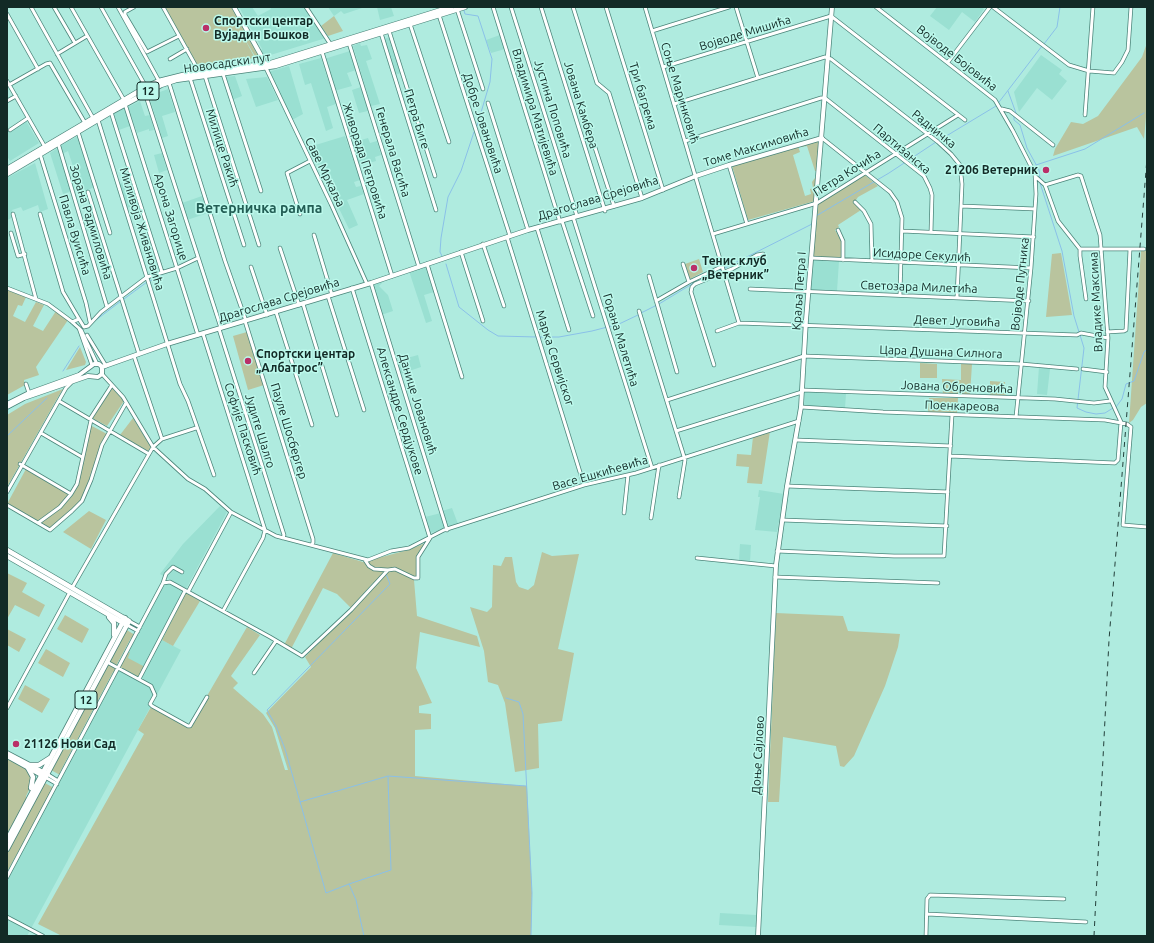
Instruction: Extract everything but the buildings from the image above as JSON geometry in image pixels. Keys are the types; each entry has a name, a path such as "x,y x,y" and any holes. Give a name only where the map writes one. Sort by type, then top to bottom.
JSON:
{"main road":[{"name":"Новосадски пут","path":"7,174 40,154 46,148 78,132 95,119 125,102 169,82 204,74 265,66 451,7"},
{"name":"Новосадски пут","path":"7,169 46,148 84,123 111,112 146,87 160,81 197,71 204,74 223,74 265,66 322,52 465,7"},
{"path":"7,550 107,614 126,622"},
{"path":"7,556 71,590 126,622"},
{"path":"107,614 114,622 114,638"},
{"path":"114,638 126,622"},
{"name":"12","path":"7,840 107,662 126,622"},
{"name":"12","path":"7,850 44,775 51,757 114,638"},
{"path":"27,803 34,780 29,766 39,765 51,757"}],"street":[{"name":"Миливоја Живановића","path":"30,7 95,119 148,280 180,384 188,401 196,428 214,475"},
{"path":"54,7 74,43"},
{"name":"Арона Загорице","path":"71,7 125,102 198,335"},
{"path":"101,7 146,87"},
{"path":"118,7 160,81"},
{"path":"134,7 125,12 125,15 147,52 179,36"},
{"path":"163,7 187,49 197,71"},
{"path":"234,7 265,66"},
{"path":"306,7 331,45"},
{"name":"Владимира Матијевића","path":"492,7 593,316"},
{"name":"Јустина Поповића","path":"511,7 575,217"},
{"name":"Јована Камбера","path":"541,7 605,210"},
{"path":"573,7 597,83 608,93 642,198"},
{"name":"Три багрема","path":"606,7 663,190"},
{"name":"Соње Маринковић","path":"645,7 739,323"},
{"path":"652,30 729,7"},
{"path":"736,7 758,78"},
{"name":"Краља Петра I","path":"775,576 777,551 787,486 801,407 811,258 817,203 832,7"},
{"name":"Војводе Бојовића","path":"876,7 948,62 998,104 1038,179"},
{"path":"948,62 991,7 1069,66 1088,71 1114,73 1128,50 1131,7"},
{"path":"1085,115 1094,7"},
{"path":"457,9 482,89"},
{"path":"7,14 38,69"},
{"name":"Добре Јовановића","path":"439,15 508,236"},
{"path":"831,16 965,120"},
{"name":"Војводе Мишића","path":"663,67 831,16"},
{"path":"410,24 449,142"},
{"path":"390,31 435,176"},
{"name":"Петра Биге","path":"381,33 436,210"},
{"path":"57,54 87,36"},
{"name":"Генерала Васића","path":"349,43 419,267"},
{"path":"170,59 187,49"},
{"name":"Живорада Петровића","path":"322,52 392,276"},
{"path":"674,104 828,58"},
{"name":"Радничка","path":"828,58 938,142 951,154 960,166 961,206 957,297"},
{"path":"46,148 8,83 48,63 51,64 84,123"},
{"name":"Саве Мркаља","path":"265,66 369,283"},
{"path":"204,74 259,245"},
{"path":"223,74 261,191"},
{"name":"Милице Ракић","path":"190,78 244,245"},
{"name":"Пауле Шосбергер","path":"169,82 225,261 246,321 313,539 314,543 311,546"},
{"name":"Јудите Шалго","path":"145,93 198,258 284,538"},
{"path":"7,101 16,96"},
{"path":"685,141 825,98"},
{"name":"Партизанска","path":"825,98 924,176 930,188 932,205 931,232"},
{"name":"Драгослава Срејовића","path":"488,103 528,230"},
{"path":"1002,109 1007,109 1017,116 1053,145"},
{"path":"111,112 162,272"},
{"name":"Петра Кочића","path":"713,234 817,203 958,115"},
{"path":"10,130 28,118"},
{"path":"588,126 614,206"},
{"path":"78,132 110,233"},
{"path":"822,138 890,192 897,202 901,213 902,230 900,295"},
{"name":"Томе Максимовића","path":"696,176 822,138"},
{"name":"Зорана Радмиловића","path":"58,143 107,307"},
{"name":"Павла Вуисића","path":"40,154 86,303 90,322"},
{"path":"300,214 287,172 310,161"},
{"path":"729,165 747,224"},
{"name":"Владике Максима","path":"950,456 1115,463 1118,460 1121,422 1110,401 1105,387 1108,332 1100,234 1081,176 1078,175 1045,185"},
{"name":"Драгослава Срејовића","path":"104,367 167,344 330,296 508,236 605,210 642,198 696,176"},
{"path":"1038,179 1045,185 1058,221 1080,249 1086,299"},
{"name":"Војводе Путника","path":"1016,417 1029,301 1038,179"},
{"path":"88,192 139,354"},
{"path":"855,202 864,211 871,224 872,261"},
{"path":"961,206 1035,209"},
{"path":"13,214 36,299"},
{"path":"40,214 63,292 84,327 107,307 122,299 148,280 162,272 177,268 198,258"},
{"name":"Горана Малетића","path":"575,217 652,468"},
{"path":"537,228 569,330"},
{"path":"838,230 843,241 843,260"},
{"path":"902,230 1034,237"},
{"path":"11,233 18,256 25,254"},
{"path":"314,235 330,296 364,410"},
{"name":"Марка Сервијског","path":"508,236 584,485"},
{"path":"484,244 504,306"},
{"path":"280,248 301,304 337,415"},
{"path":"1080,249 1144,249"},
{"path":"1108,332 1126,330 1130,249"},
{"path":"461,252 483,321"},
{"path":"714,365 691,290 695,284 725,272 757,255 763,254"},
{"name":"Исидоре Секулић","path":"811,258 959,266 1031,268"},
{"path":"427,264 462,377"},
{"path":"683,264 689,282"},
{"path":"656,302 689,282 723,266"},
{"path":"251,268 267,315"},
{"path":"649,276 677,372"},
{"name":"Данице Јовановић","path":"369,283 447,530"},
{"path":"7,288 48,304 81,330 93,366 90,373 92,376"},
{"name":"Александре Сердјукове","path":"352,288 430,538"},
{"name":"Светозара Милетића","path":"750,289 1029,301"},
{"path":"639,311 684,458 679,497"},
{"path":"276,312 312,425"},
{"path":"72,322 79,319"},
{"path":"717,331 739,323"},
{"name":"Девет Југовића","path":"739,323 1081,334 1108,338"},
{"name":"Софије Пасковић","path":"203,334 265,530"},
{"path":"87,335 104,367 102,374 98,377"},
{"path":"134,356 162,439"},
{"name":"Цара Душана Силнога","path":"666,400 804,356 1021,364 1077,369"},
{"path":"7,404 29,393 79,375 93,366 104,367"},
{"path":"1083,369 1106,372"},
{"path":"102,374 126,403 153,447 188,479 205,489 231,512 265,530 284,538 365,560 369,566 374,569 395,569 414,578 418,578 418,557 429,543 430,538"},
{"path":"7,407 24,398 65,386 72,381 92,376 98,377 111,384"},
{"path":"26,384 29,393"},
{"path":"38,523 60,507 71,494 80,473 82,457 91,420 111,384"},
{"path":"7,492 21,465 59,401 65,386"},
{"name":"Јована Обреновића","path":"676,430 802,391 1018,398 1094,403 1110,401"},
{"path":"59,401 148,454"},
{"path":"7,505 50,530 82,501 91,480 100,452 126,403"},
{"name":"Поенкареова","path":"801,407 1121,422"},
{"path":"777,551 894,556 944,556 947,526 952,415"},
{"name":"Васе Ешкићевића","path":"365,560 391,551 409,548 447,530 584,485 652,468 799,421"},
{"path":"1121,422 1131,427 1123,525 1147,527"},
{"path":"7,708 71,590 148,454 162,439 196,428"},
{"path":"41,433 82,457"},
{"path":"796,440 951,446"},
{"path":"21,465 71,494"},
{"path":"652,518 659,465"},
{"path":"624,513 628,475"},
{"path":"787,486 948,492"},
{"path":"139,679 231,512"},
{"path":"782,520 947,526"},
{"path":"223,611 263,538 265,530"},
{"path":"697,558 776,566"},
{"path":"7,877 164,583 166,574 171,567 182,572"},
{"path":"164,583 170,582 302,656 351,610 388,570"},
{"path":"775,576 938,583"},
{"name":"Доње Сајлово","path":"758,936 775,576"},
{"path":"126,622 140,627"},
{"path":"126,622 138,631"},
{"path":"254,673 276,641"},
{"path":"107,662 151,686 155,695 150,704 190,726 207,698"},
{"path":"7,753 57,782"},
{"path":"7,756 29,766"},
{"path":"926,936 928,896 933,894 1064,899"},
{"path":"927,914 1086,922"},
{"path":"7,917 43,936"}],"shaded area":[{"name":"Спортски центар Вујадин Бошков","path":"163,7 232,7 260,58 256,58 243,36 255,58 196,65"},
{"path":"239,7 252,7 258,16 271,9 270,7 305,7 326,38 264,57 261,50 262,49"},
{"path":"328,7 365,7 344,14 341,11 334,16"},
{"path":"377,7 391,7 394,16 380,20"},
{"path":"937,7 981,7 984,9 975,22 962,12 949,30 930,16"},
{"path":"334,16 343,31 328,36 321,26"},
{"path":"500,35 505,49 491,53 486,40"},
{"path":"390,37 401,73 395,75 383,39"},
{"path":"360,43 361,46 367,45 372,59 366,61 380,104 371,106 353,46"},
{"path":"1147,43 1147,106 1144,139 1137,127 1053,156 1055,149 1071,122 1083,124 1098,116 1142,57"},
{"path":"350,51 356,70 347,73 352,86 334,91 324,59"},
{"path":"1041,55 1062,70 1059,74 1067,81 1052,100 1037,88 1019,112 1014,92"},
{"path":"321,58 336,104 327,107 333,128 326,131 311,83 305,85 299,64"},
{"path":"289,66 303,114 292,120 268,72"},
{"path":"235,76 242,96 232,100 225,77"},
{"path":"267,77 278,100 256,107 246,79"},
{"path":"361,87 368,111 359,113 352,90"},
{"path":"168,89 175,112 162,116 168,136 162,138 149,96"},
{"path":"140,101 145,116 150,115 154,130 149,131 149,129 137,133 128,107"},
{"path":"125,108 130,126 119,130 114,114"},
{"path":"26,121 39,143 10,161 7,156 7,130 9,132"},
{"path":"78,136 94,187 82,193 68,151 62,154 60,146"},
{"path":"345,136 360,180 354,182 356,187 361,186 364,194 347,200 358,225 349,229 309,147"},
{"path":"368,138 370,143 377,141 381,155 375,157 376,161 358,166 351,143"},
{"path":"819,140 817,171 815,171 807,146 801,147 801,145"},
{"path":"798,146 800,152 793,155 805,196 811,194 810,189 813,188 812,182 817,175 815,201 748,220 732,166"},
{"path":"58,148 72,191 63,194 50,153"},
{"path":"162,153 167,170 159,173 154,155"},
{"path":"35,163 48,209 40,212 38,205 23,211 21,207 12,210 14,217 7,220 7,178"},
{"path":"865,175 878,186 858,197 854,203 861,210 838,225 839,227 835,230 842,242 842,258 813,257 818,204"},
{"path":"132,180 140,203 127,208 119,184"},
{"path":"202,196 208,213 187,220 182,203"},
{"path":"1147,249 1147,403 1141,407 1133,420 1129,423 1141,251"},
{"path":"1061,253 1072,315 1046,317 1052,254"},
{"name":"Тенис клуб „Ветерник”","path":"699,259 703,272 690,279 685,264"},
{"path":"813,260 839,261 837,291 811,290"},
{"path":"425,266 434,292 424,295 432,321 426,323 409,271"},
{"path":"386,279 379,286 388,295 393,311 381,315 371,284"},
{"path":"7,289 26,297 22,306 18,305 13,316 25,322 36,302 44,305 33,326 43,331 56,311 68,320 36,367 39,375 24,380 25,385 7,395"},
{"name":"Спортски центар „Албатрос”","path":"247,332 264,385 248,390 233,336"},
{"path":"80,347 86,362 85,365 66,370"},
{"path":"418,355 421,367 400,374 396,361"},
{"path":"920,363 937,364 937,378 920,378"},
{"path":"961,364 972,364 970,395 943,394 942,379 961,380"},
{"path":"1039,367 1050,369 1047,395 1037,394"},
{"path":"990,381 1005,382 1006,397 990,396"},
{"path":"112,387 124,401 107,426 92,418"},
{"path":"63,389 7,487 7,415 25,404"},
{"path":"805,392 846,394 845,408 804,406"},
{"path":"929,398 958,398 957,414 928,413"},
{"path":"133,418 151,447 148,451 120,435"},
{"path":"90,425 107,434 90,480 82,500 49,529 40,523 61,508 72,496 78,485"},
{"path":"770,431 762,484 747,483 749,467 736,466 737,454 751,455 753,437"},
{"path":"26,469 70,494 59,506 38,522 7,504"},
{"path":"759,490 784,494 777,532 755,530 760,497 758,497"},
{"path":"220,506 227,512 186,589 160,574 183,544"},
{"path":"452,508 458,524 447,528 442,511"},
{"path":"89,511 106,520 91,549 63,532"},
{"path":"441,513 445,529 430,533 425,517"},
{"path":"428,542 417,555 416,561 417,580 414,580 417,616 477,636 480,647 420,632 416,668 432,703 419,706 419,713 431,714 431,729 415,730 415,776 527,786 532,893 531,936 62,936 38,924 144,734 138,730 151,707 189,727 247,627 260,635 231,676 238,683 233,688 263,714 272,727 285,770 288,770 275,728 266,713 311,667 305,657 376,585 373,583 351,608 337,594 323,588 291,649 284,645 333,553 363,562 408,550"},
{"path":"740,544 751,545 750,562 739,561"},
{"path":"542,552 552,556 579,554 558,649 574,653 562,721 538,724 539,768 515,772 505,703 498,685 488,682 484,651 470,607 487,612 492,607 493,565 501,566 505,557 512,557 516,582 519,587 528,590 534,585"},
{"path":"7,573 27,583 22,592 45,605 39,617 15,605 7,619"},
{"path":"166,581 186,592 162,640 181,650 27,936 7,936 7,878"},
{"path":"186,592 200,601 173,646 162,640"},
{"path":"776,613 843,616 848,631 900,634 898,647 885,686 854,756 844,767 840,766 836,746 783,737 779,802 768,802"},
{"path":"65,615 89,629 82,643 57,629"},
{"path":"7,629 26,639 19,652 7,645"},
{"path":"125,629 135,635 131,638 117,664 118,667 109,662"},
{"path":"46,649 70,663 63,677 38,663"},
{"path":"130,652 128,658 145,667 139,677 120,667"},
{"path":"108,664 117,668 115,672 113,672 60,772 60,775 51,770"},
{"path":"25,685 50,699 42,713 18,699"},
{"path":"7,757 28,768 32,784 26,796 26,803 7,838"},
{"path":"43,782 54,788 7,872 7,851"},
{"path":"720,913 756,915 756,927 719,925"}],"waterway":[{"path":"1044,44 1057,27 1060,7"},
{"path":"464,10 465,14 478,16 492,59 490,82 477,126"},
{"path":"938,141 996,106 1042,46"},
{"path":"1008,91 1016,113"},
{"path":"1036,165 1085,149 1144,113"},
{"path":"1014,116 1014,120 1020,125 1027,148 1039,170 1040,179"},
{"path":"442,256 440,252 441,238 448,197 461,171 474,132"},
{"path":"816,216 889,173 936,142"},
{"path":"1040,183 1062,251 1074,316 1079,332"},
{"path":"725,268 812,224 813,217"},
{"path":"446,264 459,307 498,336 537,337"},
{"path":"659,304 692,284 722,270"},
{"path":"150,281 162,276"},
{"path":"124,299 147,282"},
{"path":"96,320 121,301"},
{"path":"641,313 657,305"},
{"path":"540,337 559,337 592,331 619,324 638,315"},
{"path":"1080,335 1084,348 1077,408 1096,414 1105,413 1113,408"},
{"path":"63,371 79,346"},
{"path":"1116,407 1122,399 1126,384 1134,381 1144,352 1147,349"},
{"path":"7,436 47,398"},
{"path":"364,936 356,900 349,884 326,893 285,749 276,726 267,710 390,584 386,574"},
{"path":"506,698 519,702 523,714 532,893 531,936"},
{"path":"300,802 388,776 526,786"},
{"path":"349,884 391,870 388,777"}],"railway":[{"path":"1094,936 1109,640 1147,158"}],"place":[{"name":"Спортски центар Вујадин Бошков","path":"206,28"},
{"name":"21206 Ветерник","path":"1046,170"},
{"name":"Тенис клуб „Ветерник”","path":"694,268"},
{"name":"Спортски центар „Албатрос”","path":"248,361"},
{"name":"21126 Нови Сад","path":"16,744"}],"district":[{"name":"Ветерничка рампа","path":"259,208"}]}
